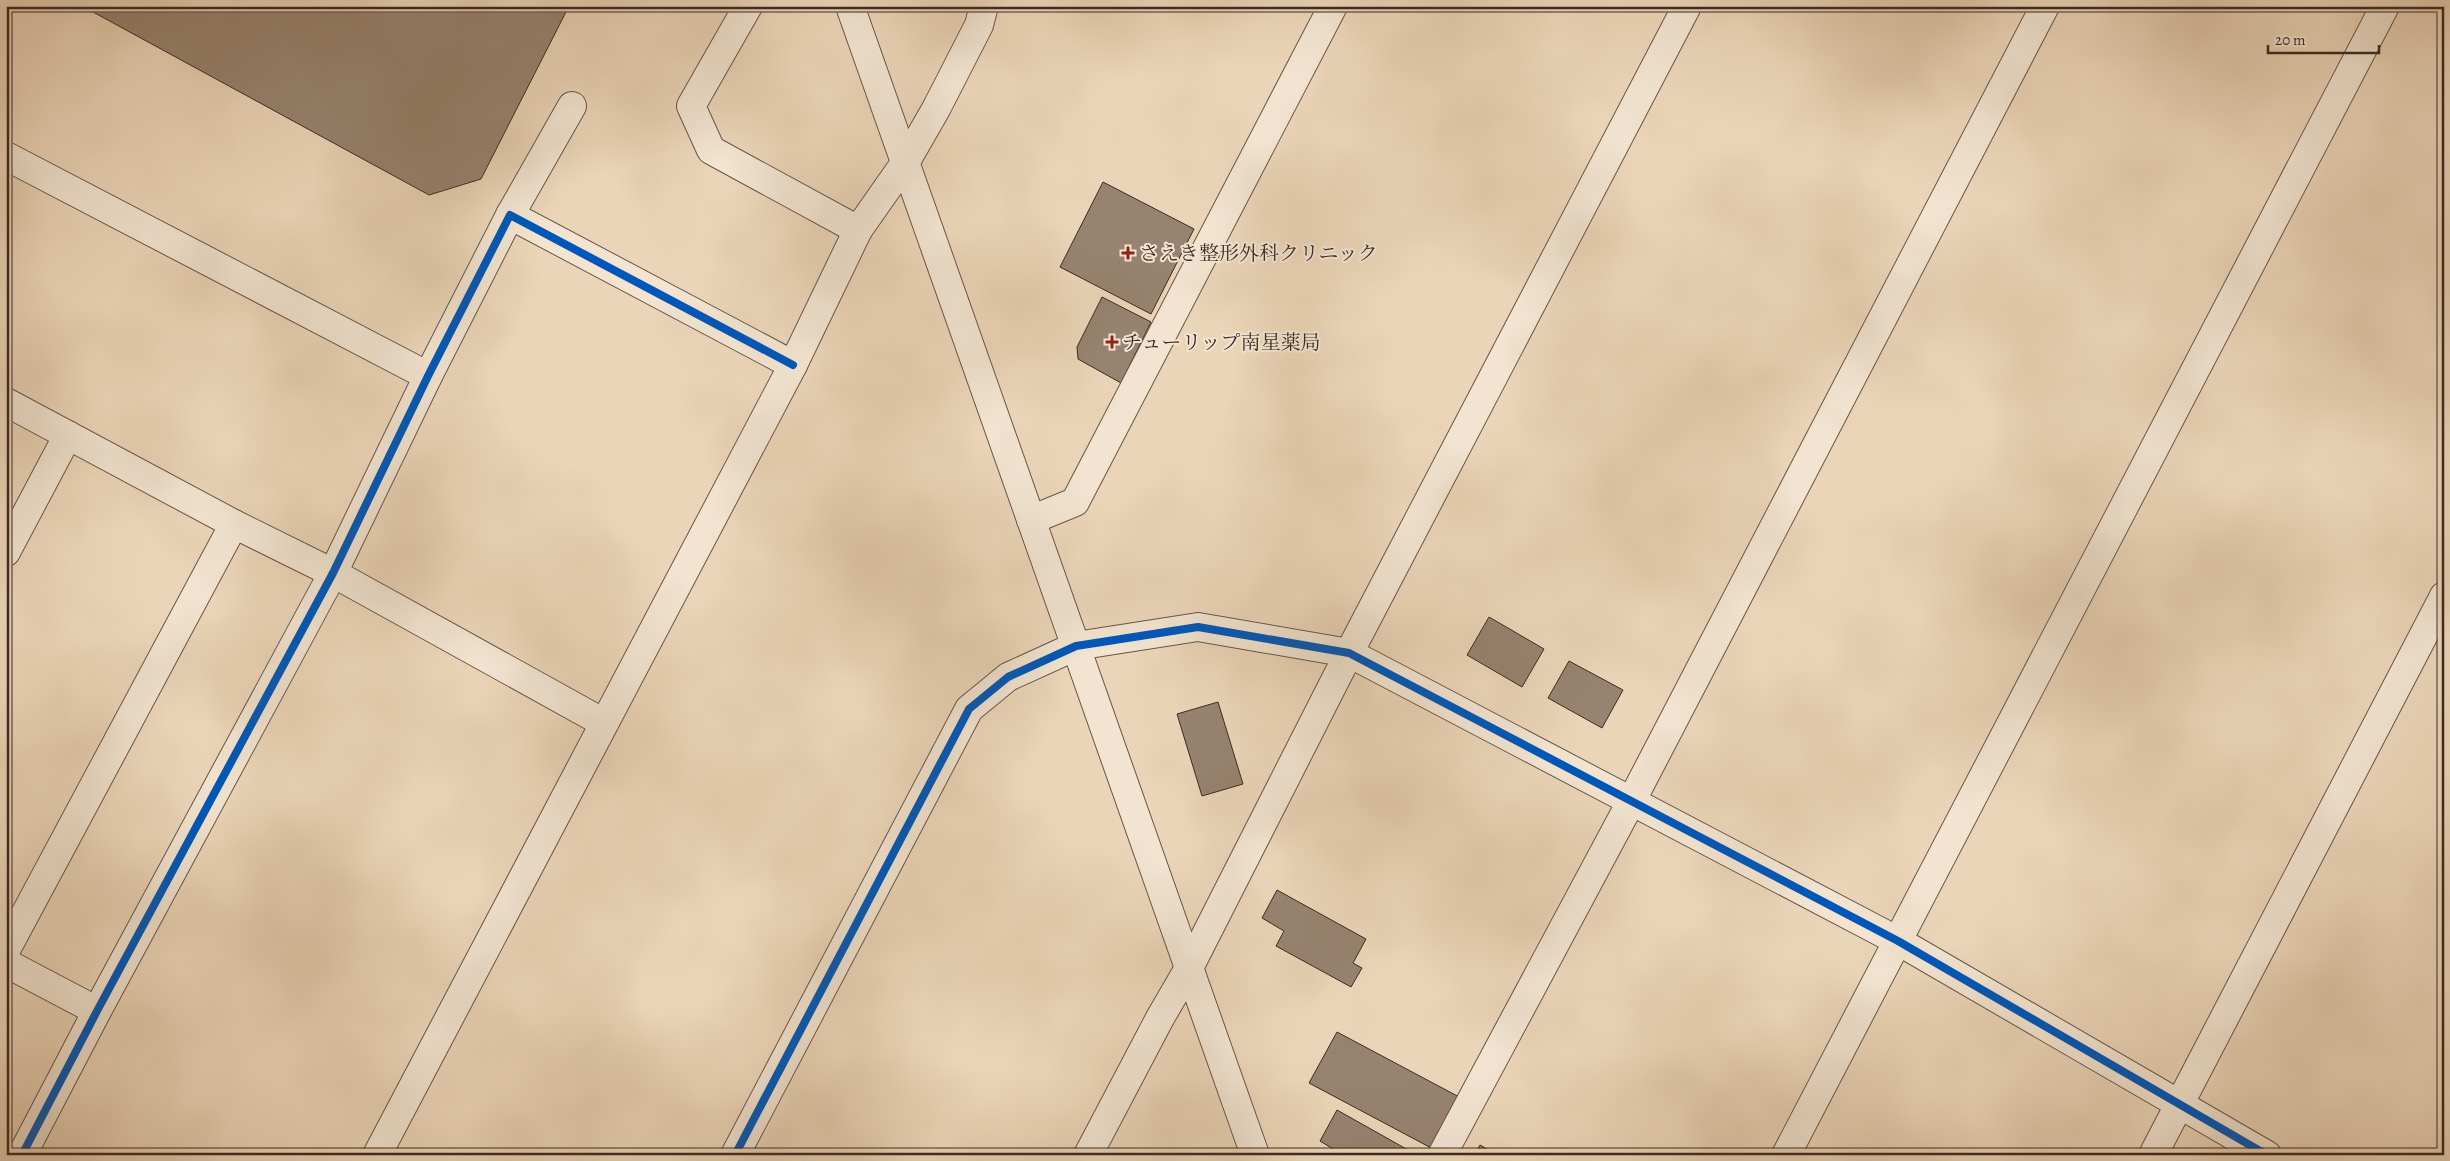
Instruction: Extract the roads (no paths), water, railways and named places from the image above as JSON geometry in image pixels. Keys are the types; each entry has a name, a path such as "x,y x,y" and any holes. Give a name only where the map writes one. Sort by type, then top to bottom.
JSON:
{"street":[{"path":"748,6 691,106 711,150 858,230"},
{"path":"850,6 1255,1155"},
{"path":"377,1155 794,365 858,230 905,163 936,109 979,25 984,6"},
{"path":"1032,520 1075,502 1332,6"},
{"path":"1088,1155 1160,1018 1189,968 1349,653 1687,6"},
{"path":"1442,1155 1632,800 2044,6"},
{"path":"1786,1155 2385,6"},
{"path":"22,1155 97,1011 333,573 428,376 510,215 572,106"},
{"path":"6,156 428,376"},
{"path":"510,215 794,365"},
{"path":"6,402 234,524 333,573 604,723"},
{"path":"6,552 68,435"},
{"path":"6,950 234,524"},
{"path":"2153,1155 2444,596"},
{"path":"735,1155 969,709 1008,676 1076,646 1198,627 1349,653 1898,941 2266,1155"},
{"path":"6,963 97,1011"}],"place":[{"name":"さえき整形外科クリニック","path":"1128,253"},
{"name":"チューリップ南星薬局","path":"1112,342"}]}
